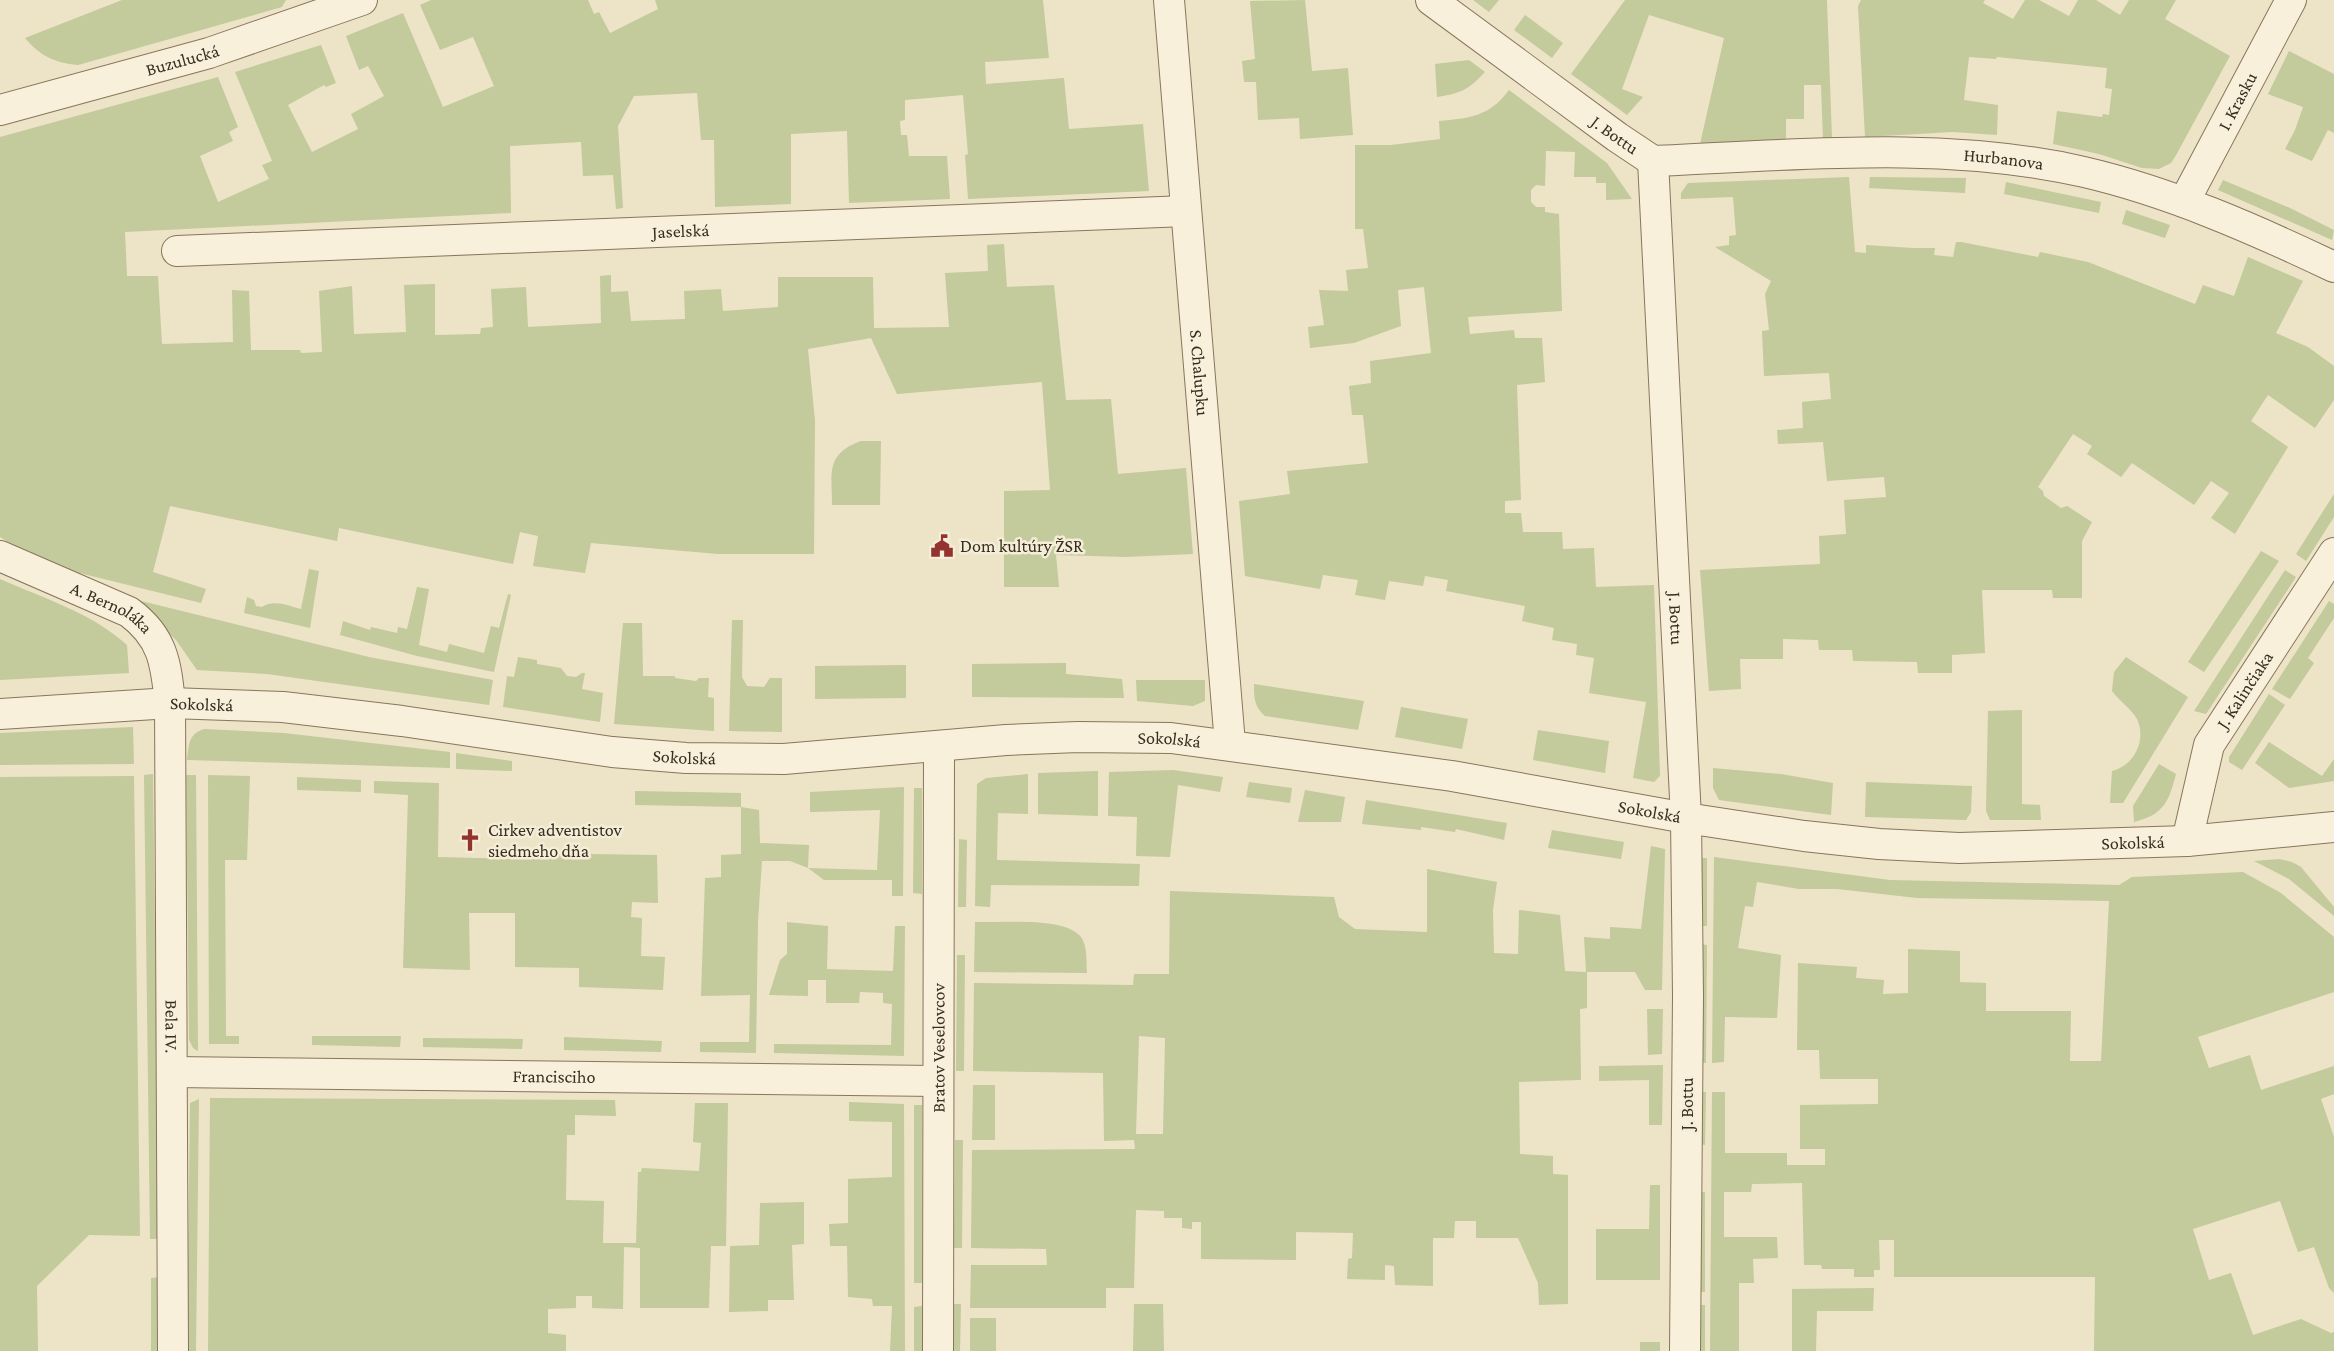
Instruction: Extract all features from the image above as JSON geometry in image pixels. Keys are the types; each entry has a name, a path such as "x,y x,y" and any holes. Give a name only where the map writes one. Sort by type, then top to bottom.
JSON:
{"street":[{"name":"Buzulucká","path":"0,110 209,53 362,0"},
{"name":"S. Chalupku","path":"1169,0 1230,744"},
{"name":"J. Bottu","path":"1431,0 1653,161 1686,818 1688,1008 1685,1351"},
{"name":"I. Krasku","path":"2184,202 2291,0"},
{"name":"Hurbanova","path":"1653,161 1848,154 1938,154 2007,158 2084,172 2184,202 2334,267"},
{"name":"Jaselská","path":"177,251 1186,211"},
{"name":"J. Kalinčiaka","path":"2187,841 2209,745 2334,553"},
{"name":"A. Bernoláka","path":"0,556 113,604 142,622 162,652 170,703"},
{"name":"Sokolská","path":"0,714 170,703 283,707 402,721 612,752 686,758 784,759 1043,738 1171,738 1230,744 1452,776 1686,818 1804,836 1936,847 2053,847 2187,841 2334,827"},
{"name":"Bela IV.","path":"170,703 173,1351"},
{"name":"Bratov Veselovcov","path":"938,1351 939,746"},
{"name":"Francisciho","path":"172,1072 937,1081"}],"green space":[{"path":"122,0 286,0 282,7 78,65 48,58 36,50 25,38"},
{"path":"431,0 588,0 594,14 599,12 610,33 658,9 655,0 1043,0 1049,58 985,62 986,84 1064,78 1069,129 1143,124 1149,191 968,199 965,155 968,154 963,95 905,100 905,120 900,121 901,135 907,135 909,156 947,156 950,199 849,203 847,131 791,134 791,204 715,207 714,140 701,140 697,93 634,96 618,126 623,208 616,209 613,175 583,176 581,142 510,146 511,213 125,232 127,276 158,276 162,344 233,342 232,290 249,291 251,350 322,352 319,291 352,286 354,334 406,332 404,285 435,284 435,335 480,334 481,328 493,327 491,289 526,287 528,327 601,323 600,276 611,275 611,292 628,291 631,321 685,319 684,291 721,289 723,311 778,307 778,277 873,277 874,328 949,327 945,273 988,271 987,245 1004,244 1007,287 1054,285 1066,400 1111,399 1118,474 1186,468 1193,554 1125,557 1056,555 1059,587 1004,587 1004,491 1050,490 1042,382 897,394 871,338 808,349 815,421 814,554 718,554 591,543 585,573 533,566 538,536 520,532 513,564 339,528 337,541 170,506 153,572 206,589 201,603 43,564 0,537 0,137 218,77 238,127 229,132 233,141 200,156 218,202 269,179 262,165 272,161 235,72 321,45 336,83 326,87 324,85 288,105 312,152 358,129 351,114 384,96 368,66 359,70 346,36 403,13 443,107 494,86 473,37 440,50 420,5"},
{"path":"1305,0 1312,71 1348,68 1353,135 1300,139 1299,118 1258,120 1256,82 1244,82 1242,61 1255,59 1250,1"},
{"path":"1473,0 1499,0 1489,12"},
{"path":"1625,0 1827,0 1832,138 1823,139 1821,85 1804,85 1804,119 1786,119 1786,141 1700,144 1724,38 1649,15 1622,89 1643,97 1627,115 1571,74"},
{"path":"1861,0 1985,0 1983,3 2013,19 2025,0 2039,0 2069,16 2078,0 2096,0 2120,15 2129,0 2176,0 2165,19 2230,56 2175,157 2171,163 2159,169 2142,168 2099,154 2053,144 2057,111 2102,117 2103,114 2109,115 2112,89 2105,88 2107,68 1997,57 1996,59 1969,57 1964,100 1998,105 1997,135 1953,132 1865,137 1858,6"},
{"path":"1525,15 1563,43 1552,58 1514,30"},
{"path":"2289,51 2334,74 2334,133 2328,130 2312,161 2285,149 2303,107 2268,94"},
{"path":"1469,60 1485,72 1464,90 1437,97 1435,64"},
{"path":"1509,90 1607,163 1632,199 1606,200 1606,183 1596,183 1596,177 1574,177 1575,152 1546,151 1545,186 1536,185 1531,190 1531,202 1536,207 1545,207 1545,212 1559,214 1562,311 1468,317 1470,334 1514,330 1515,338 1542,338 1545,382 1517,385 1521,500 1505,501 1505,513 1521,513 1523,532 1562,532 1563,549 1594,548 1596,587 1654,585 1660,776 1654,782 1633,778 1646,702 1589,693 1594,658 1576,655 1577,644 1552,640 1554,628 1522,621 1525,606 1446,591 1448,580 1425,576 1423,586 1389,581 1385,600 1355,595 1358,580 1323,575 1320,589 1245,576 1239,501 1290,494 1287,471 1368,463 1363,415 1352,415 1349,386 1371,383 1370,361 1431,353 1424,287 1398,290 1401,326 1354,343 1310,348 1308,327 1324,325 1319,290 1348,291 1346,270 1368,268 1363,229 1355,229 1355,145 1391,145 1440,139 1439,121 1478,115 1494,106"},
{"path":"1849,177 1855,252 1866,253 1866,245 1935,248 1934,255 1953,257 1956,242 1961,242 2038,257 2040,252 2088,262 2195,304 2203,285 2234,296 2248,257 2303,281 2276,333 2308,347 2334,366 2334,400 2315,428 2268,395 2251,421 2288,447 2235,534 2211,518 2229,493 2211,481 2194,505 2132,463 2121,477 2087,454 2092,446 2073,434 2038,487 2043,491 2044,496 2061,508 2067,506 2092,522 2082,541 2082,598 2053,598 2052,590 1982,590 1985,653 1952,655 1952,673 1918,673 1917,662 1853,661 1852,650 1819,650 1818,640 1783,639 1783,659 1740,659 1741,689 1709,691 1700,570 1820,564 1819,536 1846,534 1844,500 1886,497 1884,477 1827,481 1823,442 1778,444 1777,430 1803,428 1802,402 1831,399 1829,373 1764,376 1762,331 1769,330 1765,294 1771,281 1715,247 1729,245 1729,236 1736,235 1733,197 1681,199 1681,193 1688,183"},
{"path":"1870,177 1966,178 1965,193 1869,188"},
{"path":"2223,180 2290,208 2334,230 2332,240 2218,190"},
{"path":"2006,182 2101,202 2099,213 2004,194"},
{"path":"2126,210 2170,225 2165,238 2122,224"},
{"path":"861,441 881,441 880,505 832,505 832,474 836,459 849,446"},
{"path":"2334,494 2334,517 2306,561 2296,554"},
{"path":"2261,551 2279,561 2204,672 2188,662"},
{"path":"309,569 319,571 310,628 244,613 247,597 254,600 256,606 262,607 276,603 301,609"},
{"path":"2285,570 2296,577 2206,714 2194,711"},
{"path":"0,579 83,615 113,634 127,645 129,673 0,680"},
{"path":"417,587 429,589 419,645 447,652 449,644 484,653 491,626 499,628 508,594 511,595 494,672 417,656 340,635 343,621 370,630 371,627 397,633 398,627 407,629"},
{"path":"133,599 369,657 493,680 489,705 267,674 197,670 176,640"},
{"path":"2329,601 2334,604 2334,618 2308,658 2314,663 2290,699 2272,689"},
{"path":"732,620 743,620 742,677 747,686 764,687 770,678 782,678 782,732 729,731"},
{"path":"623,623 642,623 643,676 675,676 675,678 696,681 699,678 709,678 708,697 714,698 714,731 614,724"},
{"path":"518,657 537,660 537,664 561,668 567,676 576,677 585,673 582,689 603,693 600,722 503,707 507,676 514,677"},
{"path":"2126,657 2188,697 2123,803 2110,803 2112,771 2127,764 2132,758 2140,735 2137,719 2112,691 2114,672"},
{"path":"1066,663 1066,674 1122,679 1124,698 972,697 972,664"},
{"path":"906,665 906,698 815,699 815,666"},
{"path":"1136,680 1205,680 1205,701 1193,706 1137,701"},
{"path":"1254,684 1364,701 1358,730 1265,716 1257,705"},
{"path":"2269,694 2285,705 2242,770 2229,762 2229,757"},
{"path":"1401,707 1468,719 1462,749 1395,737"},
{"path":"2022,710 2022,804 2040,805 2041,820 1990,820 1986,811 1988,711"},
{"path":"133,727 134,764 0,765 0,733"},
{"path":"204,729 284,733 450,752 450,768 187,760 192,737"},
{"path":"1538,730 1609,741 1605,773 1533,760"},
{"path":"2269,742 2322,776 2334,759 2334,781 2289,788 2255,763"},
{"path":"456,753 512,761 512,771 456,769"},
{"path":"2159,764 2176,774 2171,792 2158,811 2134,822 2133,806"},
{"path":"1713,768 1781,774 1833,783 1831,815 1719,800 1713,788"},
{"path":"1173,770 1223,777 1220,792 1178,785 1170,857 1136,856 1137,817 1108,816 1109,772"},
{"path":"1098,771 1098,816 1038,814 1038,773"},
{"path":"153,774 159,1239 150,1239 144,775"},
{"path":"1028,774 1028,814 998,813 997,860 1140,864 1139,886 991,885 990,907 975,906 977,784 986,778"},
{"path":"186,775 196,775 198,1051 193,1048 189,1040"},
{"path":"208,775 250,776 247,860 225,860 226,1036 239,1036 239,1044 209,1044"},
{"path":"134,776 140,1236 89,1235 37,1286 38,1351 0,1351 0,777"},
{"path":"297,777 361,780 361,792 297,790"},
{"path":"374,781 439,783 438,857 518,859 519,853 657,855 658,903 632,902 631,917 642,918 641,956 665,957 663,990 579,987 579,968 515,967 515,913 469,913 470,970 403,968 408,795 374,793"},
{"path":"1249,782 1292,788 1290,803 1246,797"},
{"path":"1866,782 1972,786 1971,812 1966,820 1865,817"},
{"path":"904,787 903,896 892,896 892,880 824,880 808,868 877,870 880,810 810,812 810,792"},
{"path":"914,788 922,788 922,894 913,893"},
{"path":"1305,790 1345,797 1341,822 1298,822"},
{"path":"635,791 741,793 741,807 635,805"},
{"path":"1366,800 1507,823 1504,840 1456,829 1455,832 1421,827 1421,830 1362,824"},
{"path":"741,807 759,810 760,843 809,845 808,868 790,861 762,861 758,921 756,1053 700,1052 700,1042 749,1042 750,995 701,996 705,878 721,877 721,855 741,854"},
{"path":"1552,830 1624,842 1621,859 1548,848"},
{"path":"959,839 967,840 966,907 958,907"},
{"path":"1651,846 1665,849 1662,990 1645,990 1635,972 1587,972 1587,1008 1580,1009 1581,1080 1519,1082 1520,1154 1553,1156 1553,1174 1568,1175 1568,1304 1539,1305 1538,1283 1518,1238 1476,1238 1476,1221 1455,1221 1454,1238 1433,1238 1433,1286 1395,1285 1394,1266 1385,1265 1385,1280 1347,1279 1348,1259 1352,1258 1353,1233 1296,1232 1296,1260 1201,1259 1201,1222 1192,1222 1192,1229 1182,1228 1182,1218 1164,1218 1164,1211 1136,1210 1134,1288 1106,1288 1106,1308 970,1308 971,1265 1047,1265 1046,1249 971,1248 972,1150 1135,1149 1134,1140 1104,1141 1103,1073 973,1071 974,983 1133,985 1134,974 1169,974 1170,891 1334,897 1339,917 1355,929 1427,932 1427,869 1497,882 1493,910 1494,953 1518,954 1519,910 1560,915 1565,971 1586,972 1584,937 1610,939 1610,927 1641,929","holes":["1139,1036 1165,1038 1163,1134 1136,1134"]},
{"path":"1714,857 1890,880 2119,885 2132,877 2243,872 2281,893 2334,937 2334,992 2198,1037 2209,1068 2250,1055 2261,1090 2334,1066 2334,1094 2321,1099 2334,1137 2334,1293 2329,1288 2314,1247 2298,1252 2280,1201 2193,1229 2209,1280 2231,1273 2253,1335 2301,1319 2331,1333 2334,1332 2334,1351 2094,1351 2095,1277 1894,1277 1894,1240 1879,1240 1880,1270 1874,1270 1874,1277 1854,1277 1854,1269 1822,1269 1821,1265 1804,1265 1802,1183 1752,1184 1751,1192 1724,1192 1724,1237 1777,1237 1778,1258 1753,1259 1754,1283 1739,1283 1739,1351 1710,1351 1712,1092 1725,1092 1725,1153 1787,1153 1787,1165 1825,1165 1825,1149 1800,1149 1800,1105 1878,1104 1878,1079 1820,1079 1819,1050 1797,1050 1798,963 1857,967 1856,978 1884,980 1883,994 1908,993 1908,949 1960,951 1960,982 1986,983 1986,1011 2071,1011 2070,1061 2101,1061 2109,901 1917,898 1837,889 1799,889 1757,882 1753,907 1745,906 1738,948 1781,955 1777,1018 1725,1017 1724,1062 1712,1063"},
{"path":"1702,858 1707,858 1707,926 1702,926"},
{"path":"2279,859 2301,867 2334,907 2334,916 2289,879 2254,861"},
{"path":"787,922 828,926 827,969 893,971 895,926 905,926 904,1056 774,1053 774,1044 891,1045 892,1004 883,1003 883,993 860,992 859,1003 826,1003 826,980 808,980 808,996 769,995 780,960 787,954"},
{"path":"975,922 1047,923 1073,930 1081,937 1085,945 1087,973 974,972"},
{"path":"1701,944 1707,945 1706,1063 1701,1063"},
{"path":"957,955 965,955 964,1071 956,1071"},
{"path":"1647,1009 1663,1009 1662,1054 1648,1055"},
{"path":"312,1036 401,1036 400,1047 312,1045"},
{"path":"564,1037 662,1041 661,1052 564,1050"},
{"path":"423,1038 523,1039 522,1049 423,1047"},
{"path":"1663,1065 1662,1125 1649,1125 1649,1080 1599,1081 1599,1066"},
{"path":"973,1085 995,1085 995,1140 972,1140"},
{"path":"1701,1092 1706,1092 1705,1145 1700,1144"},
{"path":"210,1098 615,1100 616,1116 575,1115 575,1135 567,1135 566,1200 604,1201 603,1243 636,1243 638,1172 641,1172 642,1168 699,1171 701,1143 693,1142 695,1103 728,1103 726,1246 711,1246 709,1308 640,1308 640,1248 624,1247 623,1309 592,1308 592,1296 576,1296 576,1308 548,1309 548,1333 566,1335 566,1351 208,1351"},
{"path":"199,1099 196,1351 187,1351 190,1103"},
{"path":"849,1102 904,1104 905,1351 890,1351 892,1306 873,1306 872,1299 848,1297 847,1246 830,1246 829,1224 848,1223 848,1179 892,1177 892,1122 849,1121"},
{"path":"914,1105 922,1105 922,1283 914,1283"},
{"path":"955,1140 963,1140 962,1248 954,1248"},
{"path":"1650,1185 1660,1185 1660,1280 1596,1280 1596,1229 1649,1229"},
{"path":"1700,1192 1705,1192 1705,1292 1700,1292"},
{"path":"804,1202 804,1244 792,1245 794,1300 768,1300 768,1311 729,1312 730,1246 759,1245 760,1203"},
{"path":"160,1277 160,1351 151,1351 151,1278"},
{"path":"1874,1288 1873,1311 1817,1311 1816,1351 1792,1351 1792,1289"},
{"path":"953,1304 961,1304 960,1351 952,1351"},
{"path":"1134,1304 1163,1304 1164,1351 1133,1351"},
{"path":"1700,1305 1705,1305 1705,1351 1699,1351"},
{"path":"922,1306 922,1351 914,1351 914,1307"},
{"path":"970,1318 996,1318 996,1351 970,1351"},
{"path":"1640,1342 1660,1342 1660,1351 1640,1351"}],"place":[{"name":"Dom kultúry ŽSR","path":"942,546"},
{"name":"Cirkev adventistov siedmeho dňa","path":"470,840"}]}
